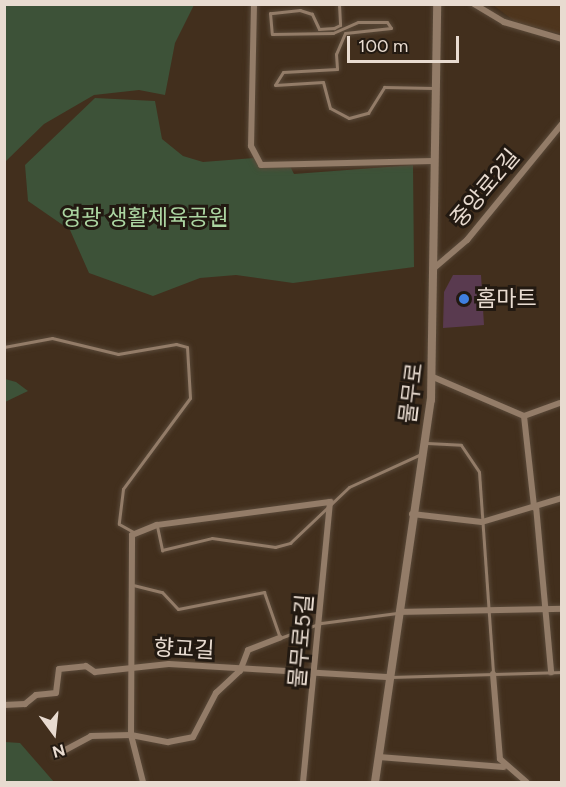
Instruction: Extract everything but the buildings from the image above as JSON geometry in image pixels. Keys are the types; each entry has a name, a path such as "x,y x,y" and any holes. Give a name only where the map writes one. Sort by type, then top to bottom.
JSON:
{"main road":[{"name":"물무로","path":"375,783 433,377 431,270 437,4"}],"street":[{"path":"254,4 251,146 261,165 433,161"},
{"path":"474,4 510,25 561,39"},
{"name":"중앙로2길","path":"431,270 467,240 561,124"},
{"path":"433,377 524,416 560,403"},
{"path":"524,416 551,672"},
{"path":"412,514 482,522 561,498"},
{"path":"143,783 131,735 135,533 157,525 330,502"},
{"name":"물무로5길","path":"303,783 317,674 330,502"},
{"path":"399,612 561,609"},
{"path":"56,755 91,736 131,735 168,742 193,737 216,693 240,671 248,650 280,638"},
{"name":"향교길","path":"4,705 25,705 36,695 56,693 59,669 86,666 95,672 132,665 391,676"},
{"path":"493,674 504,767"},
{"path":"379,757 504,767 526,783"},
{"path":"510,771 512,783"}],"lane":[{"path":"339,4 340,25 334,28 319,29 312,14 300,10 270,13 272,34 333,33 358,22 387,22 390,28 345,33 336,54 337,69 282,72 275,85 323,82 330,108 349,118 368,113 384,87 435,88"},
{"path":"4,347 52,338 118,354 183,343 187,347 190,398 123,489 119,524 135,533"},
{"path":"422,444 451,442 473,457 479,472 493,674"},
{"path":"157,525 162,550 212,538 275,547 290,543 330,502 379,470 421,454"},
{"path":"133,585 162,592 178,609 264,592 280,638 321,623 399,612"},
{"path":"391,676 561,672"}],"shaded area":[{"path":"493,5 561,5 561,34 517,23"}],"green space":[{"path":"5,4 194,5 175,43 165,95 139,90 94,95 44,124 5,162"},
{"name":"영광 생활체육공원","path":"95,98 155,101 162,139 183,156 203,162 254,158 260,168 289,164 294,174 413,165 414,267 293,283 236,275 200,278 153,296 89,273 70,230 28,201 25,165"},
{"path":"5,379 16,382 28,391 5,402"},
{"path":"5,742 20,743 54,782 5,782"}],"place":[{"name":"홈마트","path":"464,299"}]}
